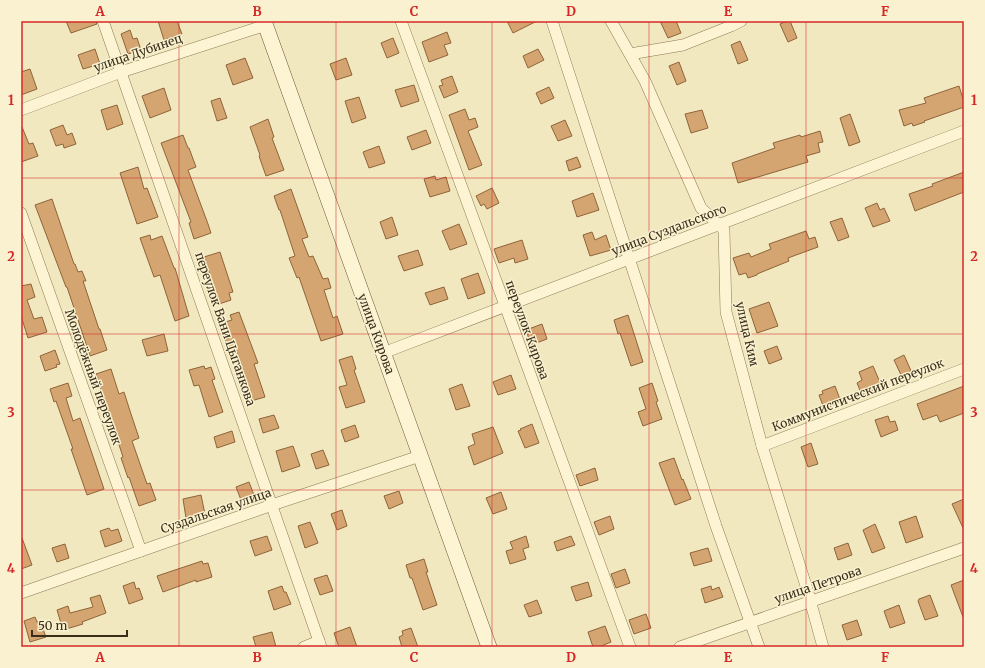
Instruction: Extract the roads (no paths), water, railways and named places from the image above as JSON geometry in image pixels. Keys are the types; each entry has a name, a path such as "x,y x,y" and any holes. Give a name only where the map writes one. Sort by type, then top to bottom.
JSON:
{"street":[{"name":"переулок Вани Цыганкова","path":"103,21 320,644"},
{"name":"переулок Кирова","path":"401,21 630,647"},
{"path":"552,21 716,526 759,647"},
{"name":"улица Ким","path":"611,21 645,82 701,208 724,230 726,312 762,446 824,647"},
{"path":"630,54 683,45 741,21"},
{"name":"улица Дубинец","path":"21,110 121,72 265,23"},
{"name":"улица Кирова","path":"265,23 383,354 490,647"},
{"name":"улица Суздальского","path":"383,354 964,131"},
{"name":"Молодёжный переулок","path":"21,213 141,551"},
{"name":"Коммунистический переулок","path":"762,446 964,369"},
{"name":"Суздальская улица","path":"21,593 272,505 420,456"},
{"name":"улица Петрова","path":"680,647 964,548"},
{"path":"304,647 320,644"}]}
